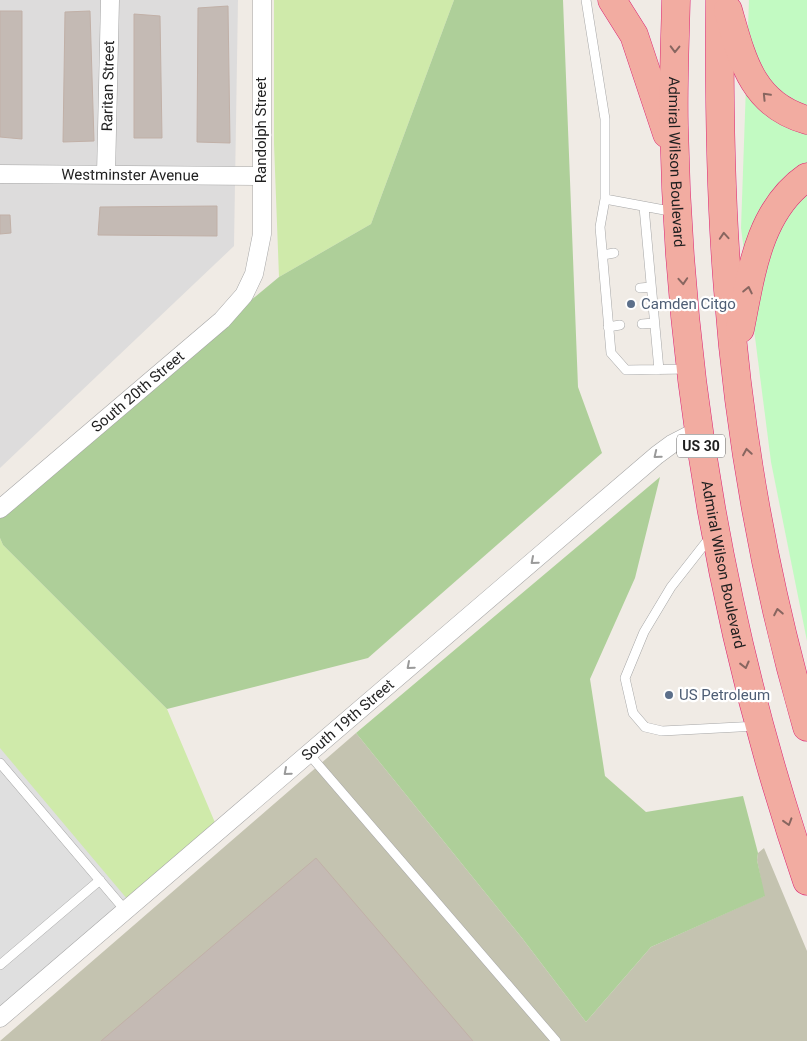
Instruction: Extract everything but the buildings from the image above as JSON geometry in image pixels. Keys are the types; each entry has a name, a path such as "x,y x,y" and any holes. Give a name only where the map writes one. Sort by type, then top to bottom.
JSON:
{"highway":[{"path":"612,0 634,35 675,159"},
{"name":"Admiral Wilson Boulevard","path":"676,0 675,159 691,369 699,430 715,530 736,628 760,726 807,881"},
{"name":"US 30","path":"720,0 721,180 734,355 747,456 764,548 785,646 807,727"},
{"path":"725,0 742,58 759,90 783,111 807,120"},
{"path":"734,355 752,271 766,228 782,200 807,177"}],"street":[{"name":"Raritan Street","path":"106,174 110,0"},
{"name":"Randolph Street","path":"257,260 262,234 262,0"},
{"name":"Westminster Avenue","path":"0,174 261,176"},
{"name":"South 20th Street","path":"0,509 222,320 244,296 254,274 257,260"},
{"name":"South 19th Street","path":"0,1018 657,455 699,430"}],"lane":[{"path":"586,0 605,119 605,199 600,227 611,353 626,370 691,369"},
{"path":"605,199 678,213"},
{"path":"644,207 659,370"},
{"path":"638,251 648,251"},
{"path":"603,255 614,253"},
{"path":"640,288 651,288"},
{"path":"605,292 616,291"},
{"path":"642,324 654,323"},
{"path":"608,327 620,325"},
{"path":"715,530 671,587 644,632 624,678 633,713 645,727 662,731 760,726"},
{"path":"308,753 556,1041"},
{"path":"0,763 100,880 127,908"},
{"path":"0,965 100,880"}],"shaded area":[{"path":"0,0 238,0 234,246 0,468"},
{"path":"356,733 522,938 586,1022 651,947 764,896 757,860 758,853 764,848 807,951 807,1041 0,1041"},
{"path":"0,748 128,900 0,1008"}],"green space":[{"path":"274,0 454,0 371,224 279,277 274,144"},
{"path":"454,0 563,0 578,387 602,453 368,658 167,709 3,545 0,538 0,508 279,277 371,224"},
{"path":"749,0 807,0 807,641 771,462 741,228"},
{"path":"660,477 635,578 590,679 605,776 646,812 743,796 758,853 757,860 765,896 651,947 586,1022 522,938 356,733"},
{"path":"0,538 3,545 167,709 219,832 0,1019"}],"place":[{"name":"Camden Citgo","path":"631,304"},
{"name":"US Petroleum","path":"669,695"}]}
